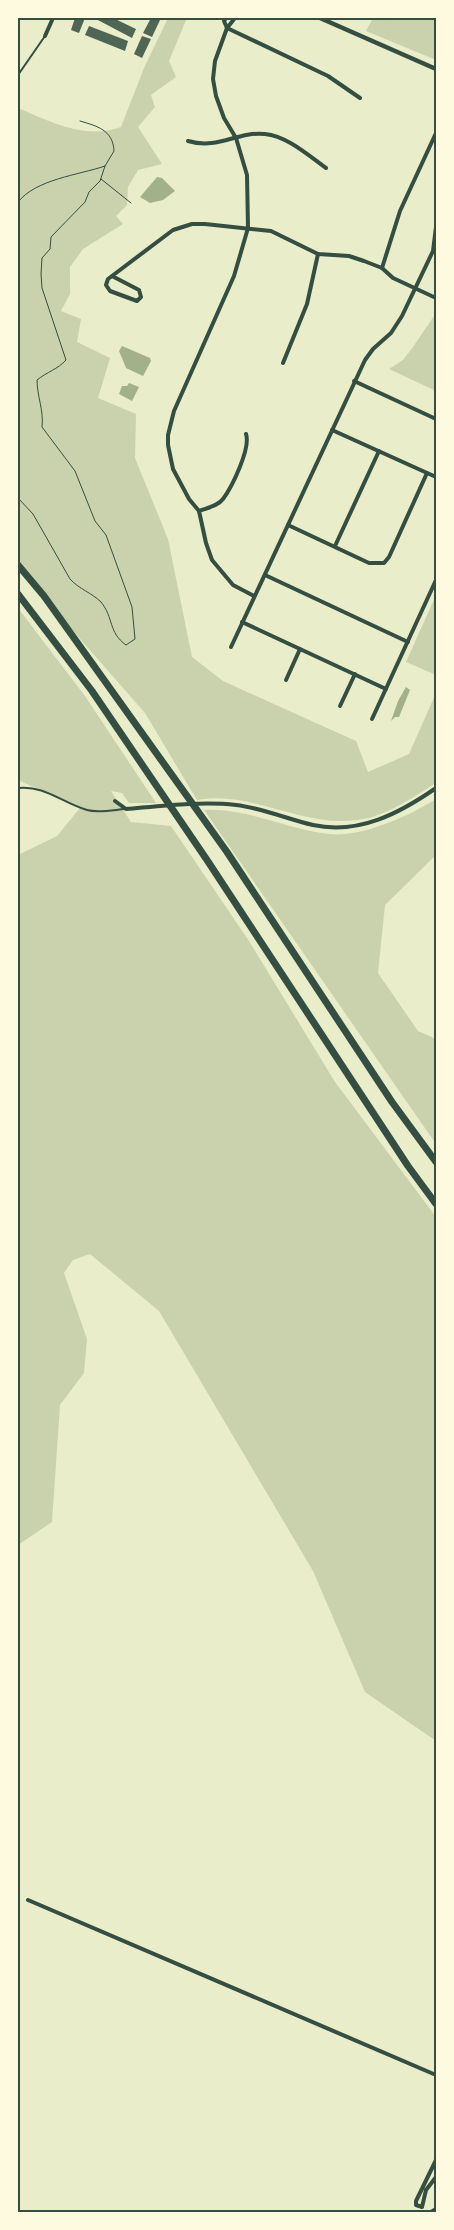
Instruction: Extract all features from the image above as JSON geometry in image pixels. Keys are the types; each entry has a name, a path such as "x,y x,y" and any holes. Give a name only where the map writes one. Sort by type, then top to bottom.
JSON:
{"highway":[{"path":"18,565 49,603 226,852 392,1102 436,1162"},
{"path":"18,594 92,692 207,860 408,1166 436,1204"}],"street":[{"path":"45,36 54,18"},
{"path":"226,18 224,21 227,28 333,78 360,98"},
{"path":"235,18 227,28 215,61 213,79 224,118 236,138 247,175 248,228 234,276 174,411 168,435 169,459 189,499 199,511 208,552 221,572 233,585 254,596"},
{"path":"320,18 436,69"},
{"path":"188,141 210,145 260,133 273,135 326,168"},
{"path":"382,268 403,205 436,133"},
{"path":"112,276 139,290 141,297 134,301 110,291 106,282 112,276 161,238 179,227 199,224 275,232 318,254 349,256 382,268 393,278 436,298"},
{"path":"231,647 354,381 368,354 395,329 416,289 433,251 436,227"},
{"path":"283,363 307,304 318,254"},
{"path":"354,381 436,419"},
{"path":"332,430 436,477"},
{"path":"199,511 214,506 223,499 247,449 246,434"},
{"path":"336,546 379,451"},
{"path":"288,525 369,563 378,565 389,558 427,473"},
{"path":"264,575 408,642"},
{"path":"372,719 436,580"},
{"path":"242,622 386,689"},
{"path":"286,680 300,649"},
{"path":"340,706 354,674"},
{"path":"115,801 126,809 221,804 244,806 315,825 334,828 353,826 391,816 436,788"},
{"path":"28,1900 436,2075"},
{"path":"436,2160 416,2201 416,2205 422,2207 426,2190 436,2177"},
{"path":"431,2212 436,2209"}],"lane":[{"path":"18,75 45,36"},
{"path":"18,788 45,790 89,810 126,809"}],"path":[{"path":"18,498 33,514 70,579 77,587 100,601 108,614 116,638 126,645 135,639 132,607 120,570 106,535 89,508 81,481 42,427 44,417 37,389 37,380 60,366 66,360 42,288 42,258 50,249 51,237 85,202 90,192 101,179 105,166 114,151 110,136 103,128 80,121"},
{"path":"18,202 37,187 72,174 105,166"},
{"path":"101,179 131,203"}],"shaded area":[{"path":"168,18 187,18 169,61 176,77 151,95 155,107 138,127 162,164 138,170 128,187 127,205 116,216 123,224 83,249 70,267 70,294 61,311 81,319 77,342 110,358 98,398 136,414 135,458 168,539 192,657 223,681 356,741 368,772 409,754 436,693 436,783 398,806 368,818 338,821 317,819 238,800 217,798 197,800 145,713 18,568 18,108 68,128 94,131 121,127 144,68"},
{"path":"373,18 436,18 436,60 366,31"},
{"path":"157,177 162,178 175,191 163,200 150,203 140,197"},
{"path":"436,313 436,391 389,369 403,360"},
{"path":"122,346 150,358 151,361 143,376 126,368 119,351"},
{"path":"129,383 139,387 132,401 119,394 122,386 127,386"},
{"path":"436,595 436,675 406,662"},
{"path":"18,608 85,696 156,803 129,803 122,793 111,791 131,822 171,826 249,941 335,1082 436,1217 436,1741 365,1692 313,1571 159,1311 90,1254 73,1260 64,1273 87,1339 84,1373 60,1405 52,1522 18,1545 18,855 57,836 80,808 18,780"},
{"path":"406,687 410,690 399,717 395,717 391,721 398,701"},
{"path":"436,799 436,855 385,905 378,973 418,1031 436,1039 436,1144 204,810 236,812 297,828 328,834 341,834 355,833 399,819"}],"building":[{"path":"75,18 85,18 79,33 71,30"},
{"path":"94,18 113,18 136,29 132,38"},
{"path":"151,18 161,18 152,37 143,33"},
{"path":"89,26 128,41 125,51 85,35"},
{"path":"142,36 151,39 142,58 134,54"}]}
